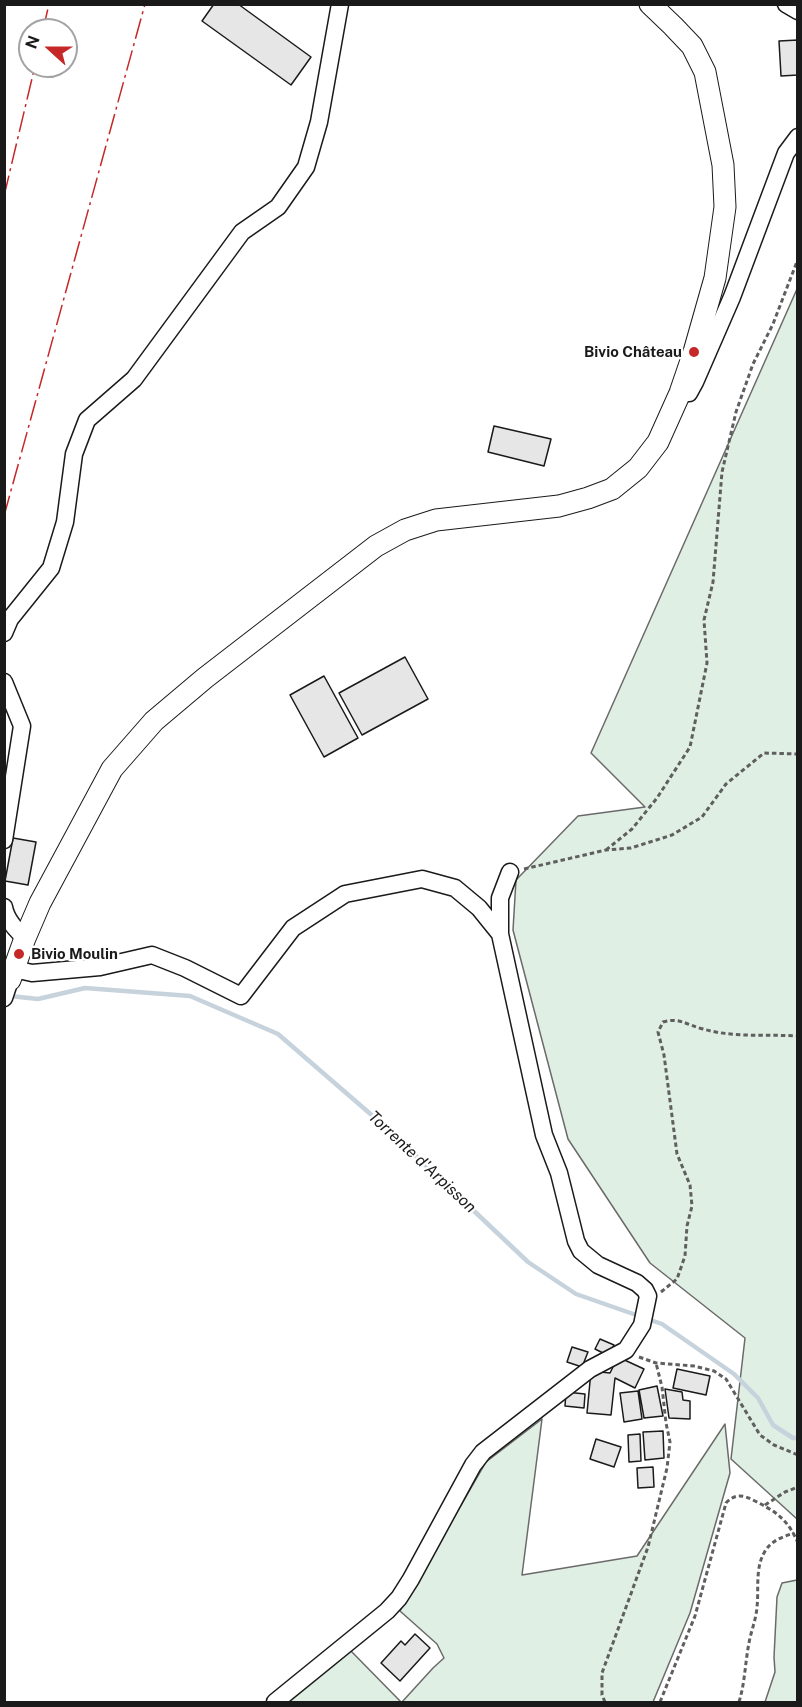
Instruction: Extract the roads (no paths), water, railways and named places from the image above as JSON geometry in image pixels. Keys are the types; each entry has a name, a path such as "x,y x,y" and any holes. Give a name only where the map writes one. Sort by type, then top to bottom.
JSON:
{"main road":[{"path":"10,982 40,903 112,770 154,721 196,685 376,546 405,530 436,520 559,506 588,498 612,489 638,468 658,442 680,393 716,279 725,207 723,165 705,72 692,46 650,4"}],"street":[{"path":"4,633 10,619 51,568 65,522 74,454 87,420 134,379 242,232 278,207 306,167 319,122 340,4"},
{"path":"786,4 798,11"},
{"path":"680,393 689,393 695,382 732,297 786,153 798,137"},
{"path":"4,682 22,726 4,840"},
{"path":"275,1702 387,1611 399,1598 473,1465 483,1452 590,1369 626,1350 642,1325 647,1302 645,1290 637,1283 598,1265 580,1251 559,1173 544,1135 500,934 500,898 510,873"},
{"path":"10,982 32,973 100,967 152,955 185,968 241,996 293,928 345,894 422,879 455,888 479,908 500,934"},
{"path":"4,907 17,931 25,938"}],"waterway":[{"name":"Torrente d'Arpisson","path":"10,996 38,999 85,988 190,996 278,1034 382,1124 528,1262 576,1294 662,1324 734,1374 758,1398 773,1425 793,1438 798,1438"}],"place":[{"name":"Bivio Château","path":"694,352"},
{"name":"Bivio Moulin","path":"19,954"}]}
